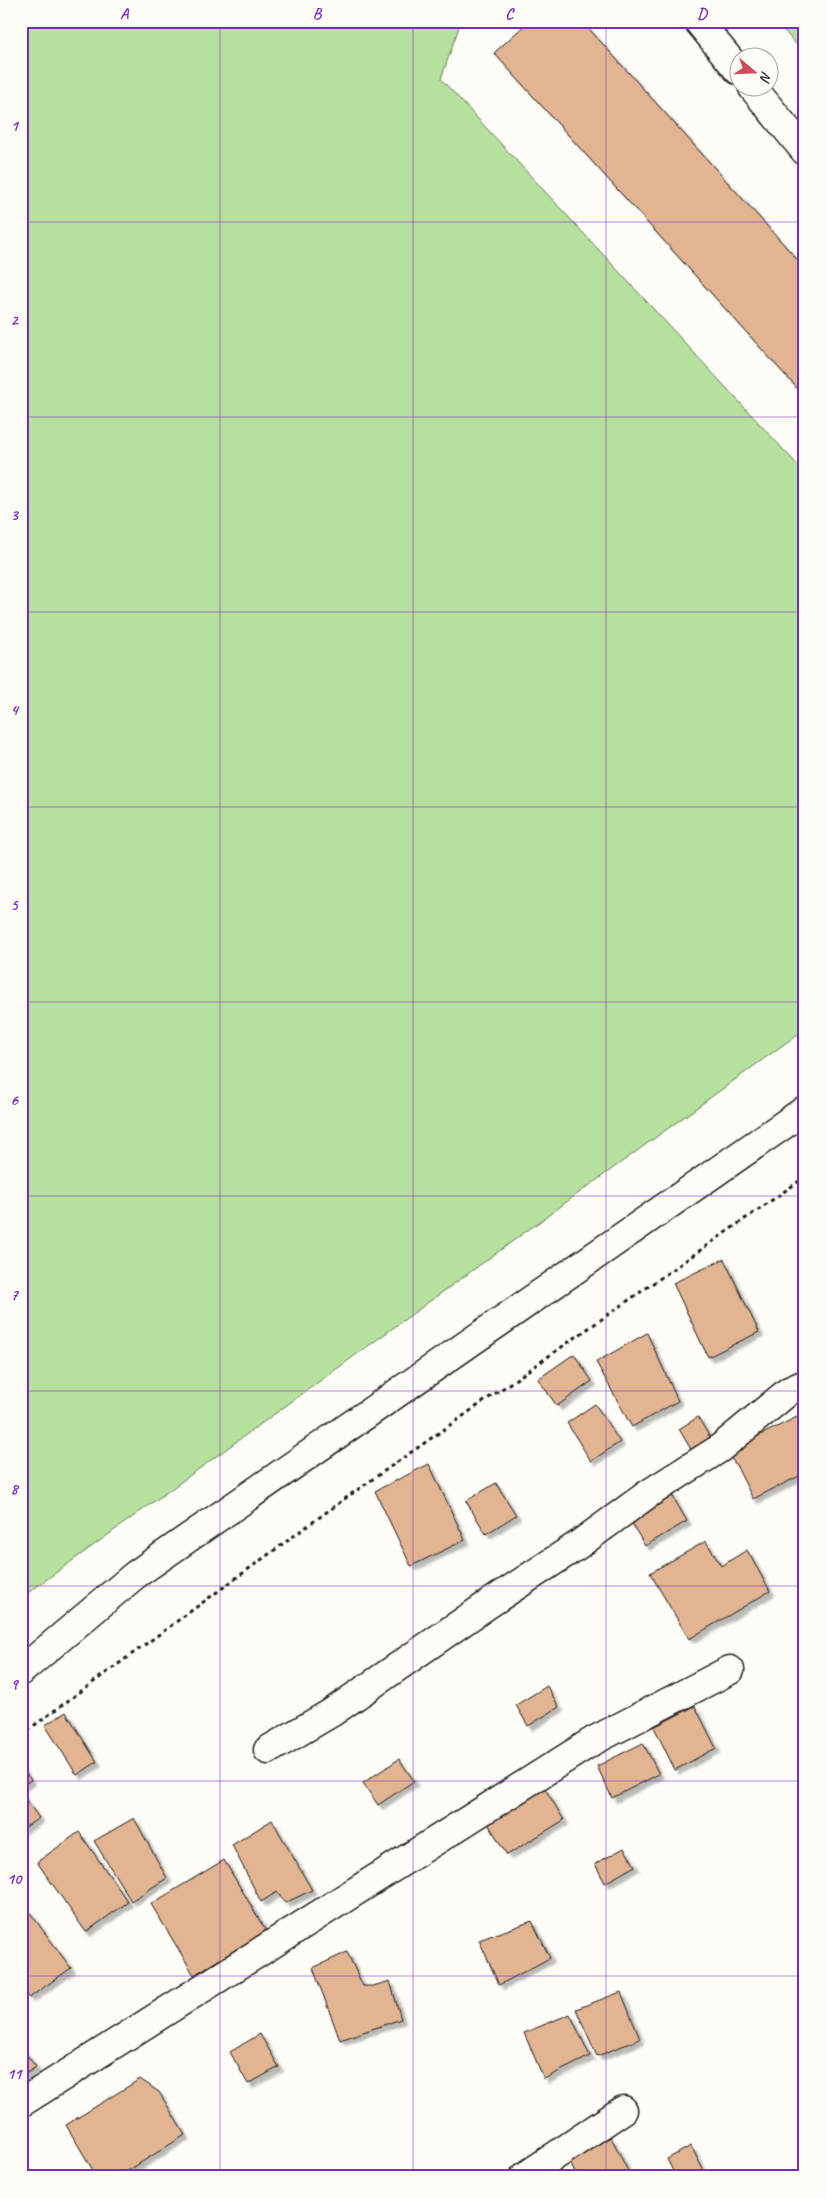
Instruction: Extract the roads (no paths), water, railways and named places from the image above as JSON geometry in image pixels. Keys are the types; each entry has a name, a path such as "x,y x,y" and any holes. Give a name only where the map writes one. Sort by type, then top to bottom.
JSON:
{"street":[{"path":"698,21 728,58"},
{"path":"761,98 805,151"},
{"path":"21,1671 135,1576 805,1110"},
{"path":"268,1750 331,1713 578,1545 648,1494 719,1449 789,1391 805,1384"},
{"path":"21,2103 593,1741 730,1670"},
{"path":"524,2177 623,2110"}]}
